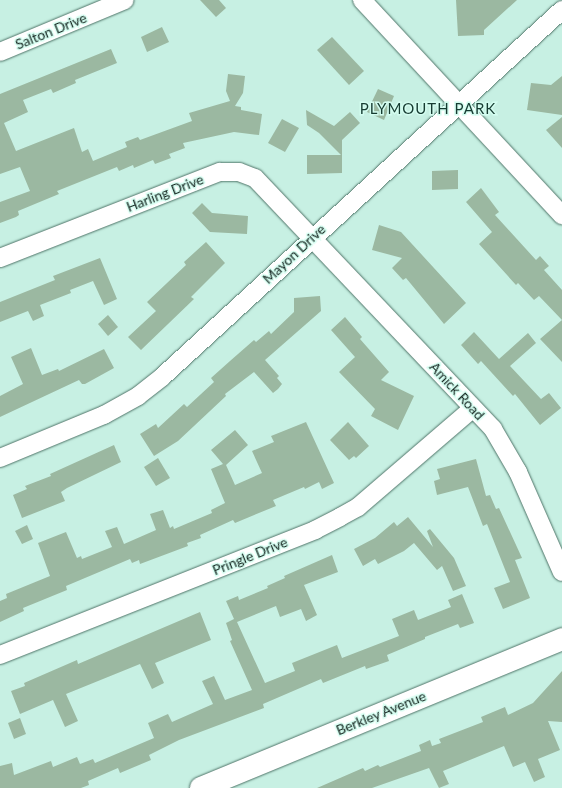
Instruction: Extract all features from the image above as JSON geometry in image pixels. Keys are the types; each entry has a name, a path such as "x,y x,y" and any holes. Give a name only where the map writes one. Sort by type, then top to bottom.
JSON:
{"street":[{"name":"Salton Drive","path":"0,52 125,0"},
{"path":"362,0 562,215"},
{"name":"Mayon Drive","path":"0,458 104,415 138,396 162,377 562,10"},
{"name":"Harling Drive","path":"0,258 220,172 239,172 255,178 313,237"},
{"name":"Amick Road","path":"313,237 472,409 493,429 518,472 562,572"},
{"name":"Pringle Drive","path":"0,656 315,530 340,517 358,507 472,409"},
{"name":"Berkley Avenue","path":"201,788 562,639"}],"building":[{"path":"200,0 219,0 226,8 216,17"},
{"path":"456,0 517,0 484,30 484,35 458,36"},
{"path":"162,27 169,42 147,52 141,37"},
{"path":"332,37 364,71 349,85 317,50"},
{"path":"111,49 117,63 75,80 76,83 53,93 51,89 23,100 28,112 4,123 16,151 74,128 82,152 88,149 93,161 127,147 125,142 138,137 140,140 192,121 189,113 230,101 226,91 228,74 245,76 243,93 235,106 241,107 241,110 262,114 259,135 234,132 183,143 185,148 169,154 171,158 155,164 153,160 134,168 133,165 119,171 117,167 57,191 59,194 18,211 19,215 16,217 0,223 0,202 30,191 20,167 0,174 0,94"},
{"path":"562,76 562,115 527,110 531,83 551,85"},
{"path":"378,89 394,96 384,120 367,112"},
{"path":"306,110 334,126 350,112 360,123 342,140 342,173 307,174 307,155 341,155 319,133 307,125"},
{"path":"562,117 562,148 546,130"},
{"path":"282,119 299,128 285,152 268,143"},
{"path":"458,170 458,189 432,190 432,171"},
{"path":"481,188 499,212 495,215 536,260 540,256 549,266 544,270 562,290 562,320 539,296 534,300 518,283 516,285 479,244 492,232 466,202"},
{"path":"202,203 212,213 248,216 247,234 210,232 192,213"},
{"path":"379,225 401,232 466,303 444,324 406,278 403,280 392,268 402,258 372,250"},
{"path":"206,242 225,263 191,297 194,299 141,350 128,337 156,311 147,302 186,265 184,262"},
{"path":"100,258 117,299 104,305 93,281 70,290 71,293 40,305 44,316 33,321 28,311 0,322 0,302 55,280 53,276"},
{"path":"320,296 321,311 265,360 279,376 277,378 282,384 278,389 273,393 254,372 225,394 226,396 178,441 154,456 140,434 156,424 158,428 184,404 187,407 214,382 211,378 254,340 256,342 269,331 271,334 294,312 294,298"},
{"path":"108,315 118,327 108,336 98,324"},
{"path":"345,317 362,337 360,339 389,372 381,380 414,396 398,430 371,416 375,409 339,372 355,357 331,330"},
{"path":"562,320 562,362 540,339"},
{"path":"474,332 499,359 528,333 536,343 510,366 541,399 549,393 561,408 540,425 515,394 513,396 481,361 478,364 461,345"},
{"path":"31,348 42,375 58,369 59,371 104,349 114,368 85,384 82,384 79,380 0,417 0,396 23,384 11,357"},
{"path":"306,422 334,483 322,489 319,482 305,489 304,487 273,500 276,506 235,523 233,520 200,535 201,538 187,543 188,546 140,564 139,560 132,563 130,559 66,586 67,590 23,608 24,611 0,622 0,601 7,598 6,594 50,576 38,543 66,532 77,558 81,556 82,559 112,547 105,531 117,527 124,544 156,530 150,514 163,510 170,528 173,526 174,529 212,513 211,510 225,503 211,469 223,464 211,450 235,430 248,445 226,465 235,485 262,473 252,451 274,442 271,436"},
{"path":"348,422 369,446 356,458 354,456 349,460 330,440"},
{"path":"114,445 121,462 61,492 65,501 22,518 13,495 27,489 25,486 51,476 50,474"},
{"path":"158,458 170,478 156,486 144,467"},
{"path":"476,459 486,496 490,495 496,509 499,508 522,558 515,560 530,598 503,609 494,588 510,582 487,524 483,526 468,487 437,495 434,481 440,479 437,469"},
{"path":"408,517 433,547 427,531 430,529 454,558 466,586 453,591 442,566 437,570 414,543 404,551 378,564 375,559 363,566 354,549 375,538 394,522 397,526"},
{"path":"27,525 33,539 22,544 15,531"},
{"path":"332,555 338,572 304,585 317,615 306,621 301,609 280,617 276,606 237,622 265,683 295,671 292,663 337,645 342,658 399,636 392,619 414,610 418,620 451,607 448,600 462,594 474,623 460,628 458,624 425,637 425,639 387,655 389,661 366,669 365,666 323,683 321,679 263,704 264,708 179,740 149,755 151,760 120,773 118,768 88,781 89,785 81,788 0,788 0,766 12,763 14,775 51,761 53,767 77,757 80,764 93,759 95,763 154,738 148,723 168,714 172,722 213,704 202,681 214,676 225,700 252,690 230,641 232,640 226,623 234,619 226,601 238,596 239,600 268,588 267,586 285,578 284,576"},
{"path":"200,612 211,640 155,663 164,683 152,689 140,664 66,694 78,721 65,727 53,700 20,714 11,691 25,686 24,683 77,660 78,664"},
{"path":"562,671 562,722 548,721 560,750 538,759 545,777 534,782 525,762 513,767 504,746 443,771 449,784 439,788 429,768 372,788 317,788 363,768 365,771 378,765 380,767 421,751 419,745 430,740 432,746 441,743 439,739 483,722 481,717 505,707 508,715 533,703"},
{"path":"20,718 26,734 14,739 8,723"}],"district":[{"name":"PLYMOUTH PARK","path":"428,109"}]}
